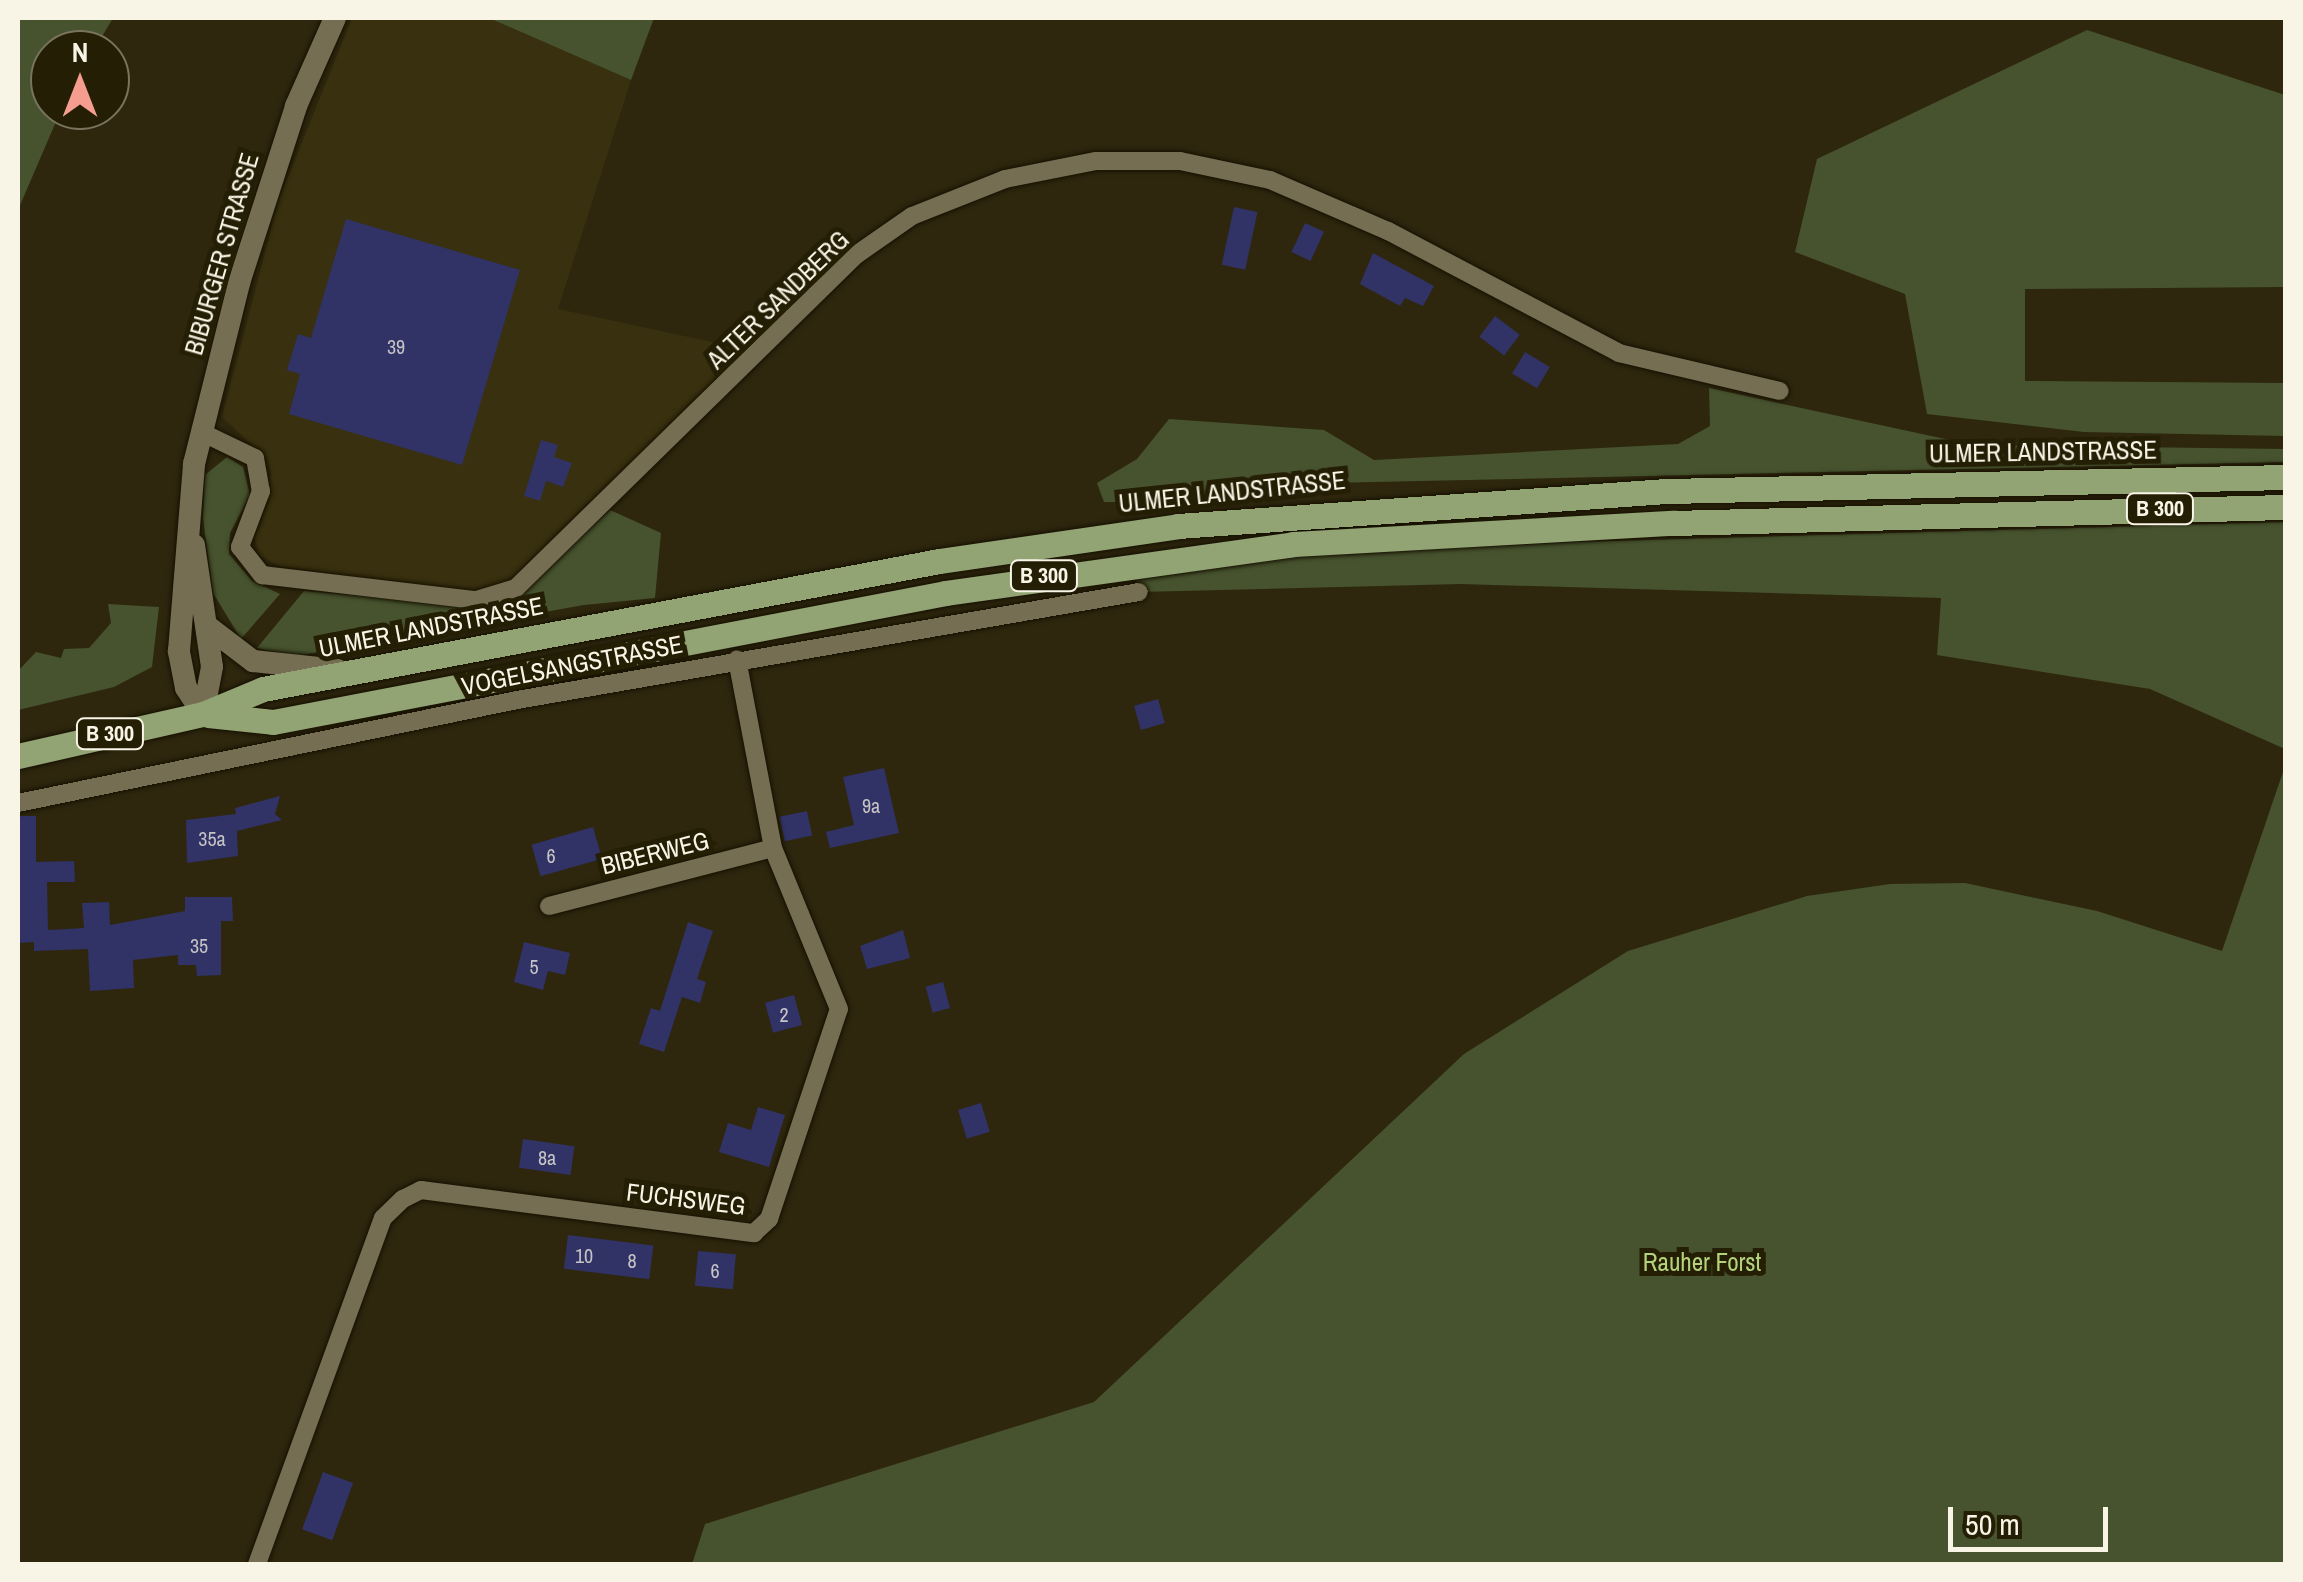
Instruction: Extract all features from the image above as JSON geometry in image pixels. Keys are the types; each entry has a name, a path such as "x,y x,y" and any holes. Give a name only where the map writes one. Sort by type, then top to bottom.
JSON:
{"main road":[{"name":"ULMER LANDSTRASSE","path":"18,756 203,714 260,690 938,562 1289,514 1669,491 2286,477"},
{"name":"ULMER LANDSTRASSE","path":"203,714 273,722 946,592 1294,544 1673,523 2286,506"}],"street":[{"name":"BIBURGER STRASSE","path":"203,714 186,688 178,651 189,514 201,432 296,106 336,18"},
{"name":"ALTER SANDBERG","path":"201,432 255,458 261,491 240,547 262,575 476,600 516,588 856,254 912,216 1005,179 1096,162 1180,162 1270,180 1388,231 1619,353 1780,391"},
{"name":"BIBURGER STRASSE","path":"189,514 212,668 203,714"},
{"name":"VOGELSANGSTRASSE","path":"18,803 737,659 1139,592"},
{"path":"207,626 253,661 356,672"},
{"name":"FUCHSWEG","path":"258,1564 382,1218 403,1199 420,1190 754,1233 769,1219 839,1010 773,848 737,659"},
{"name":"BIBERWEG","path":"549,906 773,848"}],"shaded area":[{"path":"352,18 489,18 631,80 558,309 745,349 517,577 492,590 468,593 279,566 259,555 255,538 269,503 271,471 267,459 222,417 279,199"}],"green space":[{"path":"18,18 113,18 106,30 30,30 30,130 52,130 18,210"},
{"path":"489,18 654,18 631,80"},
{"path":"2087,30 2285,95 2285,287 2025,289 2025,381 2285,383 2285,436 2084,432 1927,414 1905,294 1795,252 1817,159"},
{"path":"1709,388 1973,445 2285,449 2285,462 1327,483 1138,502 1104,502 1097,483 1137,459 1169,419 1324,430 1374,460 1678,444 1710,426"},
{"path":"227,457 243,467 250,495 230,533 229,554 252,581 280,594 241,639 213,593 203,518 205,475"},
{"path":"610,510 661,533 655,598 584,605 296,656 257,648 304,591 464,605 512,599"},
{"path":"2285,522 2285,749 2150,689 1937,655 1941,598 1461,584 1139,592 1135,575 1323,554 1576,542"},
{"path":"108,604 159,607 152,667 114,687 18,710 18,671 36,652 61,658 64,649 89,648 111,623"},
{"name":"Rauher Forst","path":"2285,766 2285,1564 692,1564 705,1524 1094,1402 1464,1054 1628,951 1807,896 1890,884 1965,883 2097,911 2222,951"}],"building":[{"path":"1234,207 1257,212 1245,270 1222,265"},
{"path":"346,219 520,270 462,465 289,414 300,374 287,370 298,334 311,338"},
{"path":"1305,223 1324,232 1311,261 1291,252"},
{"path":"1373,253 1434,286 1423,306 1405,298 1400,306 1360,284"},
{"path":"1495,316 1520,335 1504,355 1479,337"},
{"path":"1525,352 1550,367 1537,388 1512,373"},
{"path":"541,440 558,445 554,457 572,463 563,487 546,481 540,501 524,496"},
{"path":"1158,699 1165,723 1141,730 1134,706"},
{"path":"884,768 899,833 830,848 826,832 854,825 843,777"},
{"path":"280,796 275,814 282,820 237,831 238,856 187,863 186,820 236,814 235,808"},
{"path":"807,811 812,835 785,841 780,817"},
{"path":"18,816 36,816 36,862 74,861 75,882 47,882 48,930 84,928 82,903 109,902 110,925 185,911 185,897 232,897 233,921 221,921 221,975 197,976 196,965 178,965 178,955 133,960 134,988 90,991 88,949 34,951 34,942 18,943"},
{"path":"593,827 602,859 541,876 531,845"},
{"path":"688,922 713,931 697,979 706,982 700,1003 682,997 664,1052 639,1044 651,1008 660,1011"},
{"path":"903,930 910,958 867,969 860,946"},
{"path":"524,942 570,953 565,975 548,971 543,990 514,982"},
{"path":"943,982 950,1008 933,1013 926,987"},
{"path":"794,995 802,1025 773,1033 765,1003"},
{"path":"981,1103 990,1132 967,1139 958,1110"},
{"path":"758,1107 785,1115 769,1167 719,1152 728,1123 751,1130"},
{"path":"523,1139 574,1146 570,1175 519,1168"},
{"path":"568,1235 653,1245 649,1279 564,1269"},
{"path":"698,1251 736,1254 733,1289 695,1286"},
{"path":"323,1472 353,1483 332,1540 302,1529"}]}
